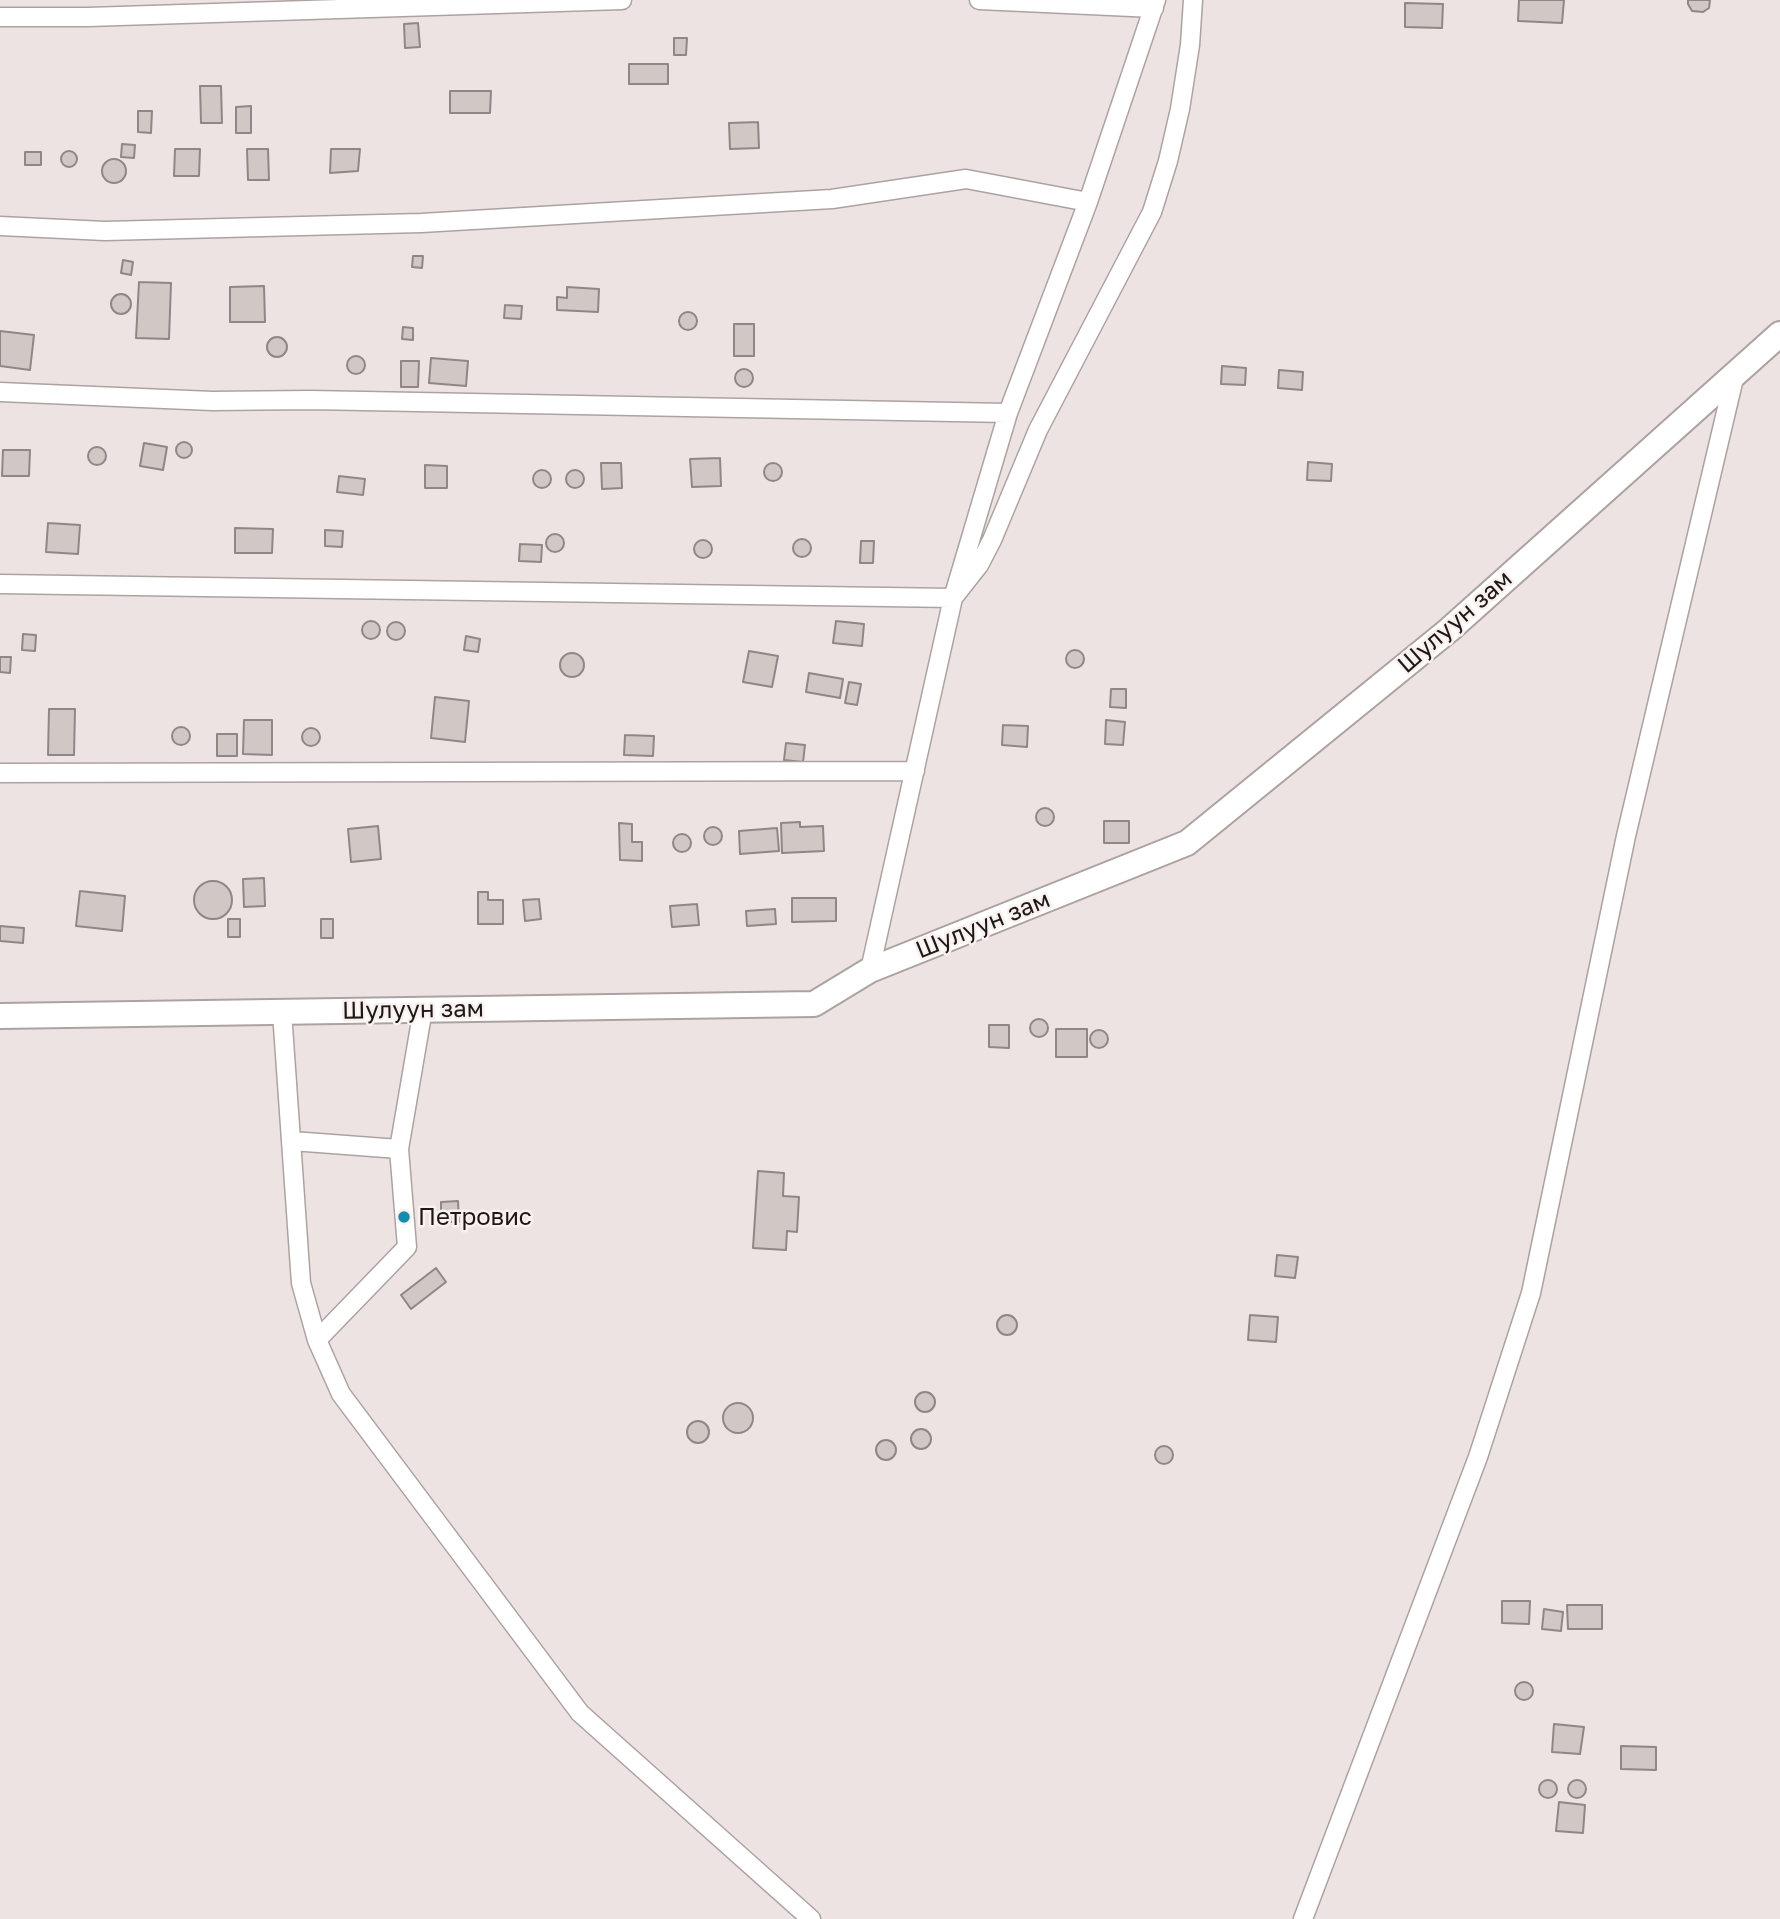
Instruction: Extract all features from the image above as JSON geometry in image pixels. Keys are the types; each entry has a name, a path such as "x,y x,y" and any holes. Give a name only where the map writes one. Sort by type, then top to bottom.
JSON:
{"street":[{"path":"0,17 88,17 622,0"},
{"path":"870,970 953,598 1008,413 1088,202 1155,4 979,0"},
{"path":"953,598 979,565 992,540 1038,430 1152,212 1180,109 1190,45 1193,0"},
{"path":"0,226 105,231 421,223 832,199 966,179 1088,202"},
{"name":"Шулуун зам","path":"0,1016 814,1004 870,970 1187,843 1449,630 1780,334"},
{"path":"1303,1919 1478,1457 1531,1293 1626,836 1735,374"},
{"path":"0,391 212,401 324,400 1008,413"},
{"path":"0,584 953,598"},
{"path":"0,773 915,771"},
{"path":"317,1340 407,1247 399,1149 423,1009"},
{"path":"282,1012 301,1283 317,1340 341,1394 580,1713 811,1919"},
{"path":"292,1140 399,1149"}],"building":[{"path":"1519,0 1564,0 1562,23 1518,21"},
{"path":"1688,0 1710,0 1709,8 1703,12 1692,11 1688,4"},
{"path":"1405,3 1443,4 1442,28 1405,27"},
{"path":"418,23 420,47 405,48 404,24"},
{"path":"674,38 687,38 686,55 674,55"},
{"path":"629,64 668,64 668,84 629,84"},
{"path":"200,86 221,86 222,123 201,123"},
{"path":"450,91 491,91 490,113 450,113"},
{"path":"251,106 251,133 236,133 236,107"},
{"path":"138,111 152,111 151,133 138,132"},
{"path":"758,122 759,148 730,149 729,123"},
{"path":"122,144 135,145 134,158 121,157"},
{"path":"175,149 200,149 199,176 174,176"},
{"path":"247,149 268,149 269,180 248,180"},
{"path":"331,149 360,149 358,171 330,173"},
{"path":"69,151 75,153 75,165 69,167 63,165 61,159 63,153"},
{"path":"25,152 41,152 41,165 25,165"},
{"path":"114,159 125,166 126,171 119,182 114,183 103,176 102,171 109,160"},
{"path":"413,256 423,256 422,268 412,267"},
{"path":"123,260 133,262 131,275 121,273"},
{"path":"139,282 171,283 169,339 136,338"},
{"path":"264,286 265,322 230,322 230,287"},
{"path":"567,287 599,289 598,312 557,310 557,297 567,298"},
{"path":"121,294 128,297 131,304 128,311 121,314 114,311 111,304 114,297"},
{"path":"505,305 522,306 521,319 504,318"},
{"path":"684,312 692,312 697,321 695,328 684,330 679,325 679,317"},
{"path":"734,324 754,324 754,356 734,356"},
{"path":"403,327 413,328 413,340 402,339"},
{"path":"0,331 34,335 30,370 0,366"},
{"path":"277,337 284,340 287,347 284,354 277,357 270,354 267,347 270,340"},
{"path":"352,356 360,356 365,365 363,372 352,374 347,369 347,361"},
{"path":"431,358 468,361 466,386 429,383"},
{"path":"401,361 419,361 418,387 401,387"},
{"path":"1222,366 1246,368 1245,385 1221,384"},
{"path":"740,369 748,369 753,378 751,385 740,387 735,382 735,374"},
{"path":"1279,370 1303,372 1302,390 1278,388"},
{"path":"184,442 192,450 184,458 176,450"},
{"path":"144,443 167,447 163,470 140,466"},
{"path":"93,447 101,447 106,456 104,463 93,465 88,460 88,452"},
{"path":"3,450 30,450 29,476 2,476"},
{"path":"720,458 721,486 692,487 690,459"},
{"path":"1308,462 1332,464 1331,481 1307,480"},
{"path":"601,463 621,463 622,488 602,489"},
{"path":"769,463 777,463 782,472 780,479 769,481 764,476 764,468"},
{"path":"425,465 447,466 447,488 425,488"},
{"path":"538,470 546,470 551,479 549,486 538,488 533,483 533,475"},
{"path":"571,470 579,470 584,479 582,486 571,488 566,483 566,475"},
{"path":"339,476 365,479 363,495 337,492"},
{"path":"48,523 80,525 78,554 46,552"},
{"path":"235,528 273,529 272,553 235,553"},
{"path":"325,530 343,531 342,547 325,546"},
{"path":"551,534 559,534 564,543 562,550 551,552 546,547 546,539"},
{"path":"798,539 806,539 811,548 809,555 798,557 793,552 793,544"},
{"path":"699,540 707,540 712,549 710,556 699,558 694,553 694,545"},
{"path":"861,541 874,541 873,563 860,563"},
{"path":"520,544 542,545 541,562 519,561"},
{"path":"367,621 375,621 380,630 378,637 367,639 362,634 362,626"},
{"path":"836,621 864,624 862,646 833,643"},
{"path":"392,622 400,622 405,631 403,638 392,640 387,635 387,627"},
{"path":"23,634 36,635 35,651 22,650"},
{"path":"466,636 480,639 478,652 464,650"},
{"path":"1071,650 1079,650 1084,659 1082,666 1071,668 1066,663 1066,655"},
{"path":"749,651 778,656 772,687 743,682"},
{"path":"572,653 580,657 584,665 580,673 572,677 564,673 560,665 564,657"},
{"path":"0,657 11,657 10,673 0,672"},
{"path":"809,673 843,679 840,698 806,692"},
{"path":"849,682 861,684 857,705 845,703"},
{"path":"1111,689 1126,689 1126,708 1110,707"},
{"path":"435,697 469,701 465,742 431,738"},
{"path":"49,709 75,709 74,755 48,755"},
{"path":"244,720 272,720 272,755 243,754"},
{"path":"1106,720 1125,722 1123,745 1105,744"},
{"path":"1003,725 1028,726 1027,747 1002,745"},
{"path":"177,727 185,727 190,736 188,743 177,745 172,740 172,732"},
{"path":"307,728 315,728 320,737 318,744 307,746 302,741 302,733"},
{"path":"217,734 237,734 237,756 217,756"},
{"path":"625,735 654,736 653,756 624,755"},
{"path":"786,743 805,745 803,762 784,760"},
{"path":"1041,808 1049,808 1054,817 1052,824 1041,826 1036,821 1036,813"},
{"path":"1104,821 1129,821 1129,843 1104,843"},
{"path":"800,822 800,827 823,826 824,851 782,853 781,823"},
{"path":"619,823 632,824 632,842 642,842 642,861 620,860"},
{"path":"378,826 381,859 351,862 348,829"},
{"path":"709,827 717,827 722,836 720,843 709,845 704,840 704,832"},
{"path":"777,828 779,851 740,854 739,831"},
{"path":"678,834 686,834 691,843 689,850 678,852 673,847 673,839"},
{"path":"264,878 265,906 244,907 243,879"},
{"path":"213,881 227,886 232,900 227,914 213,919 199,914 194,900 199,886"},
{"path":"80,891 125,896 122,931 76,926"},
{"path":"478,892 488,892 488,900 503,900 503,924 478,924"},
{"path":"792,898 836,898 836,921 792,922"},
{"path":"539,899 541,919 525,921 523,900"},
{"path":"697,904 699,925 672,927 670,906"},
{"path":"775,909 776,924 747,926 746,911"},
{"path":"228,919 240,919 240,937 228,937"},
{"path":"321,919 333,919 333,938 321,938"},
{"path":"0,926 24,928 23,943 0,941"},
{"path":"1035,1019 1043,1019 1048,1028 1046,1035 1035,1037 1030,1032 1030,1024"},
{"path":"989,1025 1009,1025 1009,1048 989,1047"},
{"path":"1056,1029 1087,1029 1087,1057 1056,1057"},
{"path":"1095,1030 1103,1030 1108,1039 1106,1046 1095,1048 1090,1043 1090,1035"},
{"path":"758,1171 784,1173 783,1196 799,1197 797,1232 787,1231 786,1250 753,1248"},
{"path":"458,1201 459,1222 441,1222 441,1202"},
{"path":"1277,1255 1298,1257 1295,1278 1275,1276"},
{"path":"436,1268 446,1282 411,1309 401,1295"},
{"path":"1007,1315 1014,1318 1017,1325 1014,1332 1007,1335 1000,1332 997,1325 1000,1318"},
{"path":"1250,1315 1278,1317 1276,1342 1248,1340"},
{"path":"925,1392 932,1395 935,1402 932,1409 925,1412 918,1409 915,1402 918,1395"},
{"path":"738,1403 744,1404 752,1412 752,1424 744,1432 738,1433 732,1432 724,1424 723,1418 724,1412 732,1404"},
{"path":"698,1421 706,1424 709,1432 706,1440 698,1443 690,1440 687,1432 690,1424"},
{"path":"921,1429 928,1432 931,1439 928,1446 921,1449 914,1446 911,1439 914,1432"},
{"path":"886,1440 893,1443 896,1450 893,1457 886,1460 879,1457 876,1450 879,1443"},
{"path":"1160,1446 1168,1446 1173,1455 1171,1462 1160,1464 1155,1459 1155,1451"},
{"path":"1502,1601 1530,1601 1529,1624 1502,1623"},
{"path":"1567,1605 1602,1605 1602,1629 1568,1629"},
{"path":"1544,1609 1563,1612 1561,1631 1542,1629"},
{"path":"1520,1682 1528,1682 1533,1691 1531,1698 1520,1700 1515,1695 1515,1687"},
{"path":"1554,1724 1584,1727 1580,1754 1552,1752"},
{"path":"1621,1746 1656,1747 1656,1770 1621,1769"},
{"path":"1544,1780 1552,1780 1557,1789 1555,1796 1544,1798 1539,1793 1539,1785"},
{"path":"1573,1780 1581,1780 1586,1789 1584,1796 1573,1798 1568,1793 1568,1785"},
{"path":"1559,1802 1585,1805 1583,1833 1556,1831"}],"place":[{"name":"Петровис","path":"404,1217"}]}
